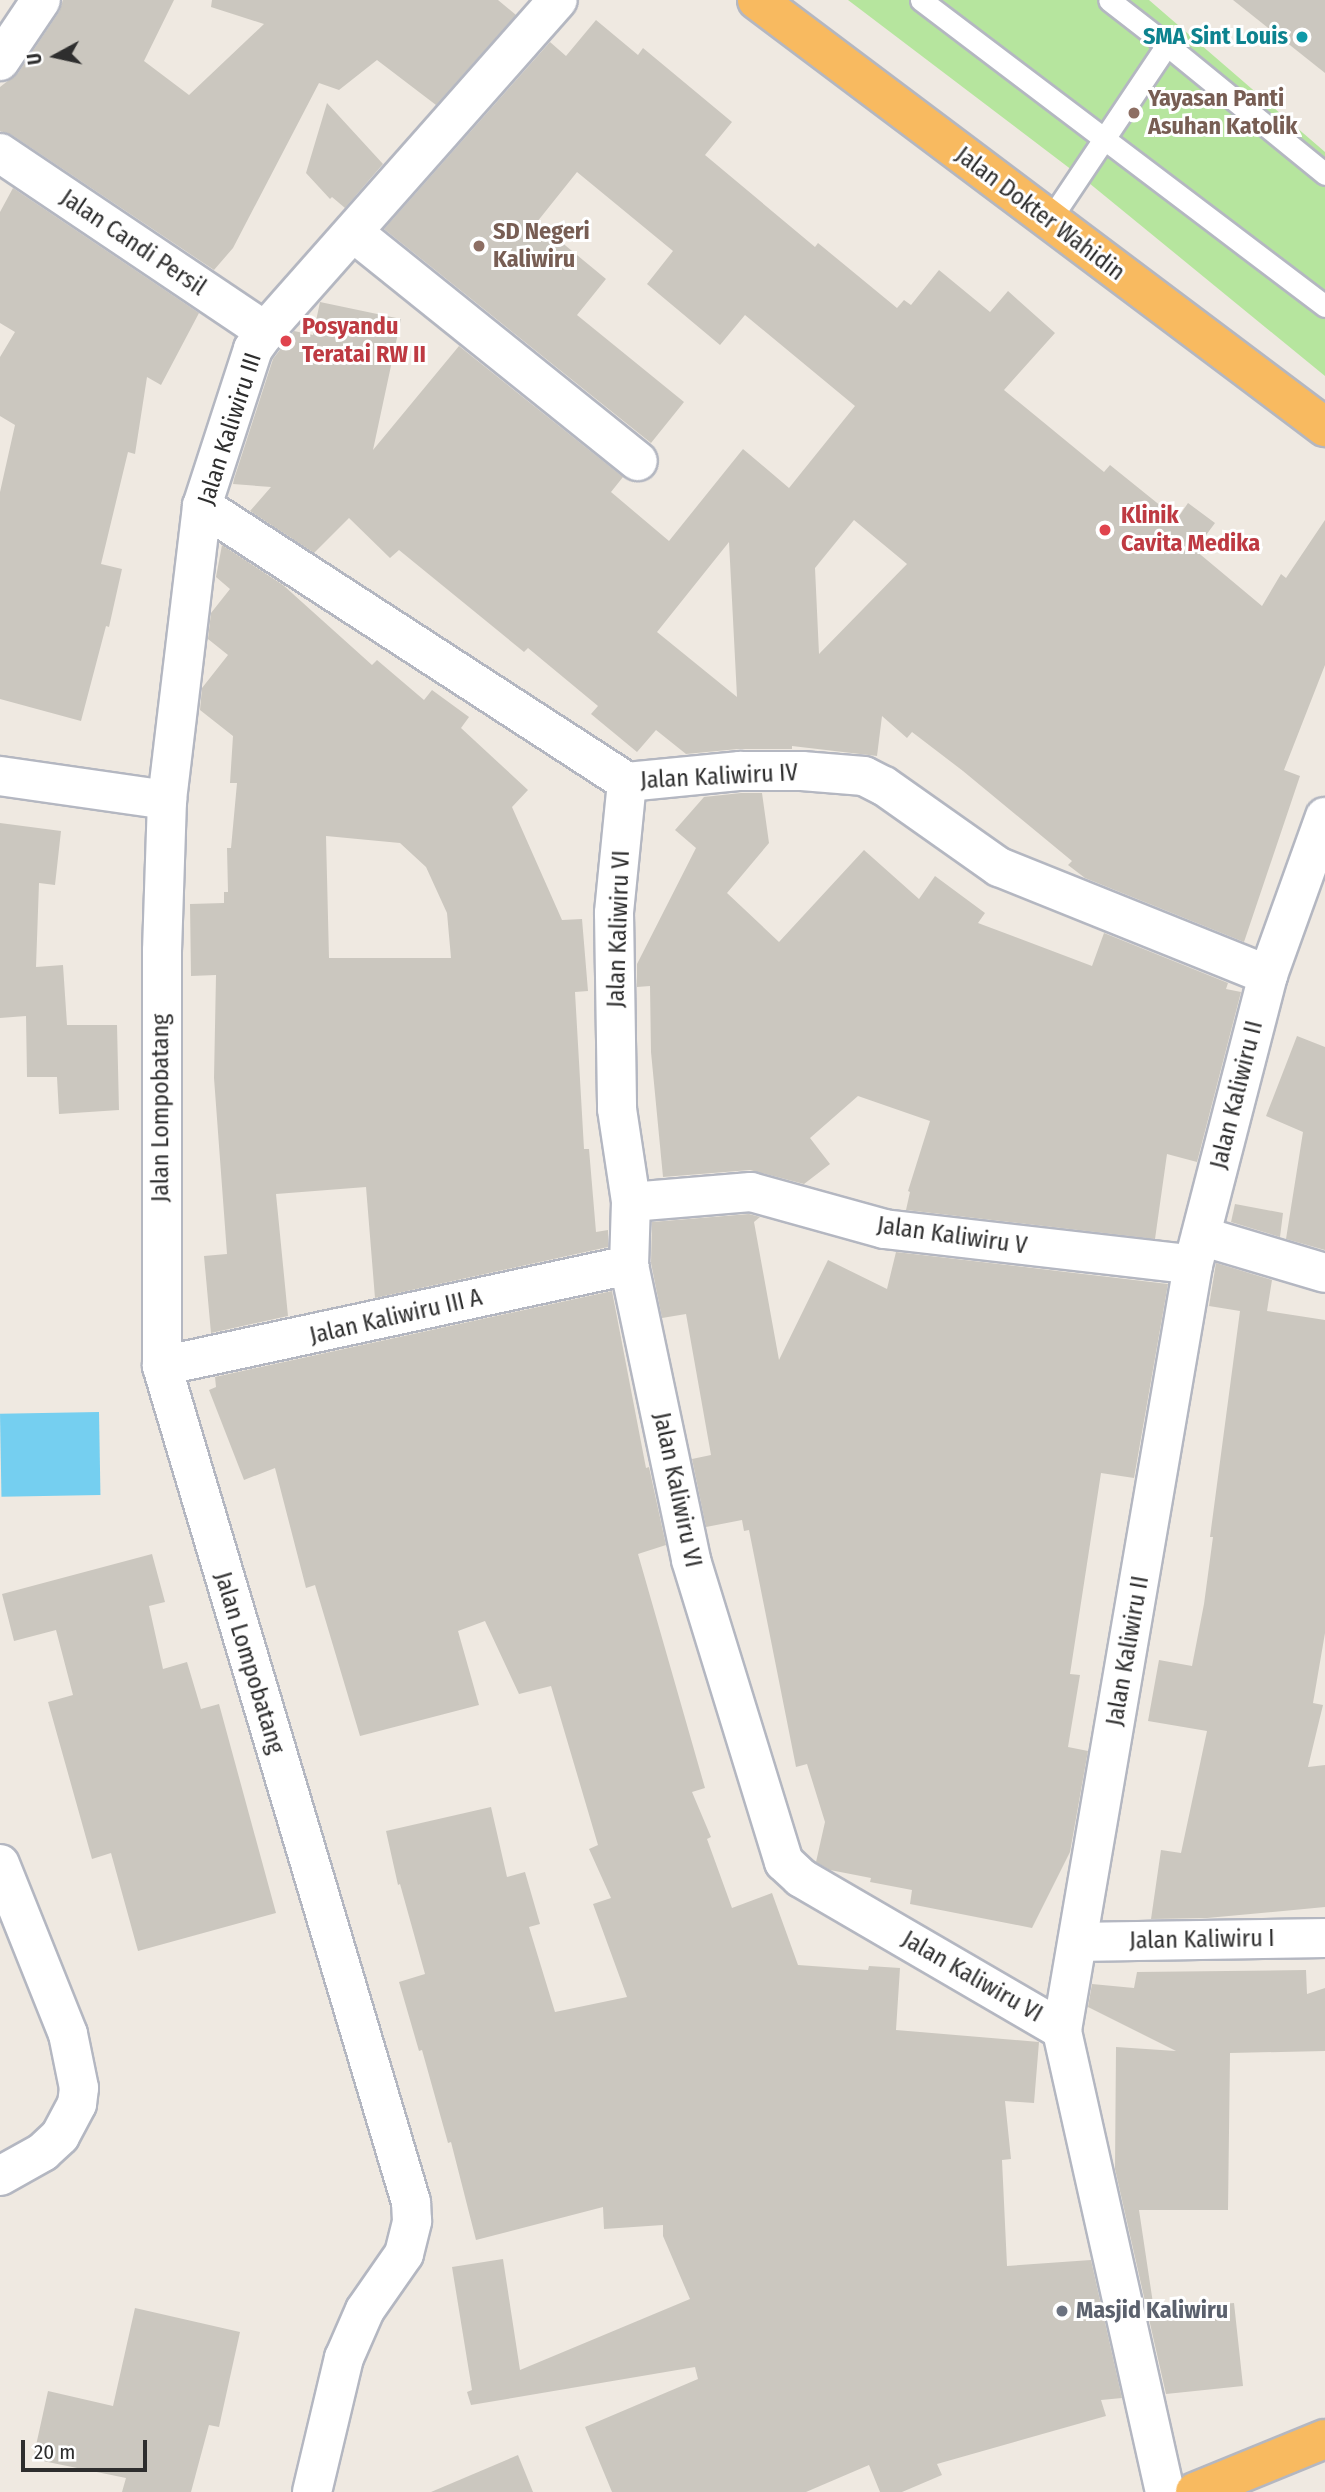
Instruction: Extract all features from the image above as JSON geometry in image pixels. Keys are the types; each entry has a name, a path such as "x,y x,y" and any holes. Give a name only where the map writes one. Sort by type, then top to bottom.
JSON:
{"highway":[{"name":"Jalan Dokter Wahidin","path":"757,0 1325,427"},
{"path":"1195,2492 1325,2439"}],"street":[{"path":"0,61 41,0"},
{"name":"Jalan Kaliwiru III","path":"167,800 202,506 247,367 266,332 558,0"},
{"name":"Jalan Candi Persil","path":"0,153 266,332"},
{"path":"354,233 638,461"},
{"name":"Jalan Kaliwiru IV","path":"202,506 627,782 740,771 802,771 864,776 884,786 999,867 1268,975"},
{"path":"0,776 167,800"},
{"name":"Jalan Kaliwiru VI","path":"627,782 614,913 617,1109 631,1202 629,1265 691,1560 784,1862 801,1878 1062,2030"},
{"name":"Jalan Lompobatang","path":"167,800 162,951 162,1366 411,2202 412,2221 404,2254 365,2310 344,2358 312,2492"},
{"name":"Jalan Kaliwiru II","path":"1165,2492 1062,2030 1197,1250 1268,975 1325,817"},
{"name":"Jalan Kaliwiru V","path":"631,1202 751,1192 884,1229 1197,1250 1325,1273"},
{"name":"Jalan Kaliwiru III A","path":"162,1366 629,1265"},
{"path":"0,1864 68,2034 79,2088 77,2104 60,2136 43,2151 0,2176"},
{"name":"Jalan Kaliwiru I","path":"1078,1942 1325,1938"}],"lane":[{"path":"921,0 1103,141 1325,306"},
{"path":"1109,0 1325,174"},
{"path":"1049,221 1167,45"}],"green space":[{"name":"Yayasan Panti Asuhan Katolik","path":"848,0 1149,0 1325,152 1325,376 1089,183"}],"water":[{"path":"99,1412 100,1495 1,1497 0,1414"}],"building":[{"path":"63,0 174,0 144,61 189,95 264,24 211,7 212,0 498,0 516,15 436,105 377,60 339,90 319,83 233,248 214,270 12,135 0,131 0,87 18,73 59,12"},
{"name":"SMA Sint Louis","path":"1233,0 1325,0 1325,73"},
{"path":"596,20 638,55 643,48 732,122 705,155 815,247 818,243 897,308 904,300 911,305 939,270 990,312 1008,291 1055,333 1004,390 1104,472 1110,465 1177,519 1188,503 1215,523 1195,550 1262,606 1281,574 1286,578 1325,520 1325,665 1284,770 1300,776 1244,942 1085,878 1068,865 1072,861 963,771 912,732 907,738 882,716 877,756 792,746 792,749 738,749 686,754 656,730 637,752 591,714 598,706 528,648 524,652 399,550 390,558 349,518 314,553 250,511 271,487 233,484 273,359 294,331 313,335 320,302 401,319 373,450 459,346 623,477 611,492 669,541 743,449 789,488 855,406 745,315 720,345 647,284 673,251 577,172 537,222 606,279 577,315 684,402 651,443 384,229 550,42 566,56","holes":["854,520 907,564 819,654 815,568","729,542 737,697 657,632"]},
{"path":"327,103 383,164 345,208 332,197 330,199 306,173"},
{"path":"13,188 199,313 161,385 147,377 135,454 128,452 101,564 122,569 109,627 106,626 81,721 0,699 0,492 15,425 0,416 0,357 15,332 0,323 0,212"},
{"path":"222,545 283,585 372,665 377,660 424,700 432,690 469,717 461,728 528,790 512,807 562,920 582,919 588,991 575,992 584,1149 589,1149 596,1232 608,1230 608,1247 375,1298 366,1187 276,1194 288,1316 211,1333 204,1256 227,1254 214,1078 216,975 191,976 190,904 224,903 224,892 228,892 227,848 231,848 237,783 230,783 233,736 200,710 202,688 228,655 208,639 211,613 230,589 216,577","holes":["326,836 400,843 426,867 447,913 451,958 329,958"]},
{"path":"762,793 769,843 727,893 779,942 864,850 919,899 935,876 985,913 978,923 1092,966 1104,933 1228,983 1226,989 1241,992 1197,1162 1167,1154 1155,1239 906,1210 908,1191 930,1121 858,1096 810,1138 830,1164 804,1184 750,1170 663,1177 651,1052 650,986 637,987 637,964 696,848 675,830 704,797"},
{"path":"0,823 61,831 55,885 39,883 36,967 63,965 67,1025 117,1025 119,1110 59,1114 57,1077 27,1077 26,1016 0,1018"},
{"path":"1297,1036 1325,1047 1325,1250 1286,1239 1303,1132 1266,1116"},
{"path":"1235,1204 1283,1213 1280,1237 1231,1222"},
{"path":"749,1214 760,1217 754,1222 779,1360 828,1260 887,1289 896,1252 1168,1284 1134,1478 1101,1473 1070,1674 1080,1675 1068,1747 1088,1751 1070,1852 1032,1928 910,1904 912,1890 870,1882 871,1878 830,1870 816,1862 825,1822 807,1764 796,1767 749,1530 744,1531 742,1520 706,1527 692,1459 711,1455 686,1314 662,1318 651,1263 652,1222"},
{"path":"1216,1263 1272,1280 1267,1311 1325,1320 1325,1633 1313,1703 1323,1705 1308,1767 1325,1765 1325,1907 1207,1918 1151,1919 1161,1850 1181,1853 1207,1731 1148,1721 1159,1660 1192,1666 1204,1604 1213,1537 1210,1537 1240,1311 1209,1306"},
{"path":"612,1291 646,1468 649,1467 666,1545 638,1554 705,1788 692,1792 711,1837 707,1839 732,1908 772,1893 798,1965 868,1970 869,1966 900,1968 896,2030 1039,2042 1034,2103 1005,2101 1011,2159 1002,2160 1007,2266 1091,2260 1122,2398 1101,2400 1106,2416 937,2464 942,2475 902,2492 880,2492 869,2465 806,2492 612,2492 585,2427 698,2379 695,2367 471,2405 467,2392 472,2390 452,2267 503,2259 520,2370 690,2299 663,2236 663,2225 604,2229 603,2207 476,2240 451,2142 448,2143 422,2050 419,2051 399,1982 425,1974 400,1884 398,1885 386,1831 491,1807 507,1877 525,1872 540,1924 529,1927 555,2012 627,1997 593,1904 611,1898 589,1849 598,1845 551,1686 519,1694 485,1621 458,1631 479,1705 360,1736 315,1585 306,1588 275,1468 244,1480 209,1390 216,1387 215,1377"},
{"path":"152,1554 165,1602 149,1606 163,1669 187,1662 201,1709 219,1704 276,1913 138,1951 111,1853 92,1859 48,1702 73,1695 56,1630 14,1641 2,1594"},
{"path":"1306,1970 1307,1994 1325,1988 1325,2051 1230,2053 1228,2210 1139,2210 1154,2310 1234,2303 1243,2386 1166,2394 1115,2169 1116,2047 1176,2051 1088,2007 1092,1984 1134,1988 1137,1972"},
{"path":"135,2308 240,2332 219,2427 209,2425 191,2492 122,2492 126,2478 33,2459 48,2391 113,2406"},
{"path":"518,2455 533,2492 431,2492"}],"place":[{"name":"SMA Sint Louis","path":"1302,37"},
{"name":"Yayasan Panti Asuhan Katolik","path":"1134,113"},
{"name":"SD Negeri Kaliwiru","path":"479,246"},
{"name":"Posyandu Teratai RW II","path":"286,341"},
{"name":"Klinik Cavita Medika","path":"1105,530"},
{"name":"Masjid Kaliwiru","path":"1062,2311"}]}
